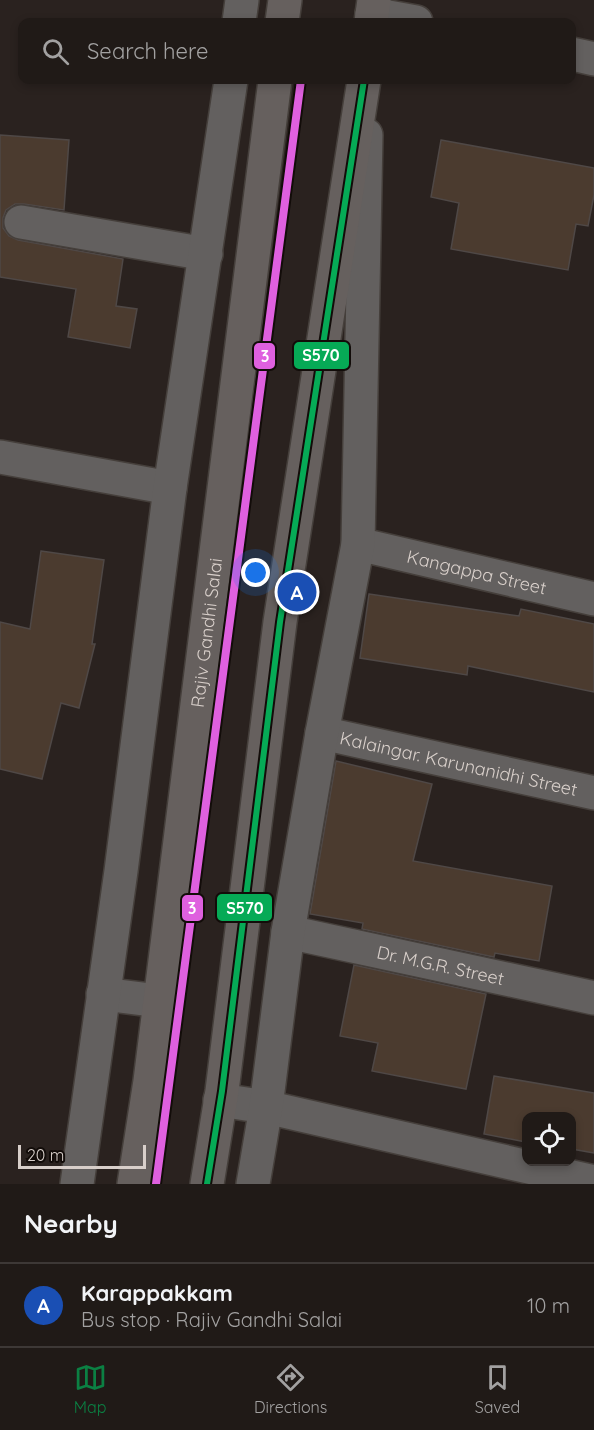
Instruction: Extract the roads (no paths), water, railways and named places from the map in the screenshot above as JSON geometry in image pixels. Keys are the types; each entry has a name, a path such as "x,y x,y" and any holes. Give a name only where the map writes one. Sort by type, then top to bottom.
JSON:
{"main road":[{"path":"283,18 285,0"},
{"name":"Rajiv Gandhi Salai","path":"134,1184 274,84"},
{"path":"207,1184 280,622 365,84"}],"street":[{"path":"240,18 242,0"},
{"path":"372,12 398,18"},
{"path":"576,55 594,58"},
{"path":"77,1184 170,488 230,84"},
{"path":"253,1184 266,1107 288,932 322,733 358,544 366,84"},
{"path":"21,222 206,254"},
{"path":"0,457 170,488"},
{"name":"Kangappa Street","path":"358,544 594,599"},
{"name":"Kalaingar. Karunanidhi Street","path":"322,733 594,793"},
{"name":"Dr. M.G.R. Street","path":"288,932 594,998"},
{"path":"104,994 159,1001"},
{"path":"219,1101 266,1107 594,1182"}],"place":[{"name":"Karappakkam","path":"297,592"}]}
